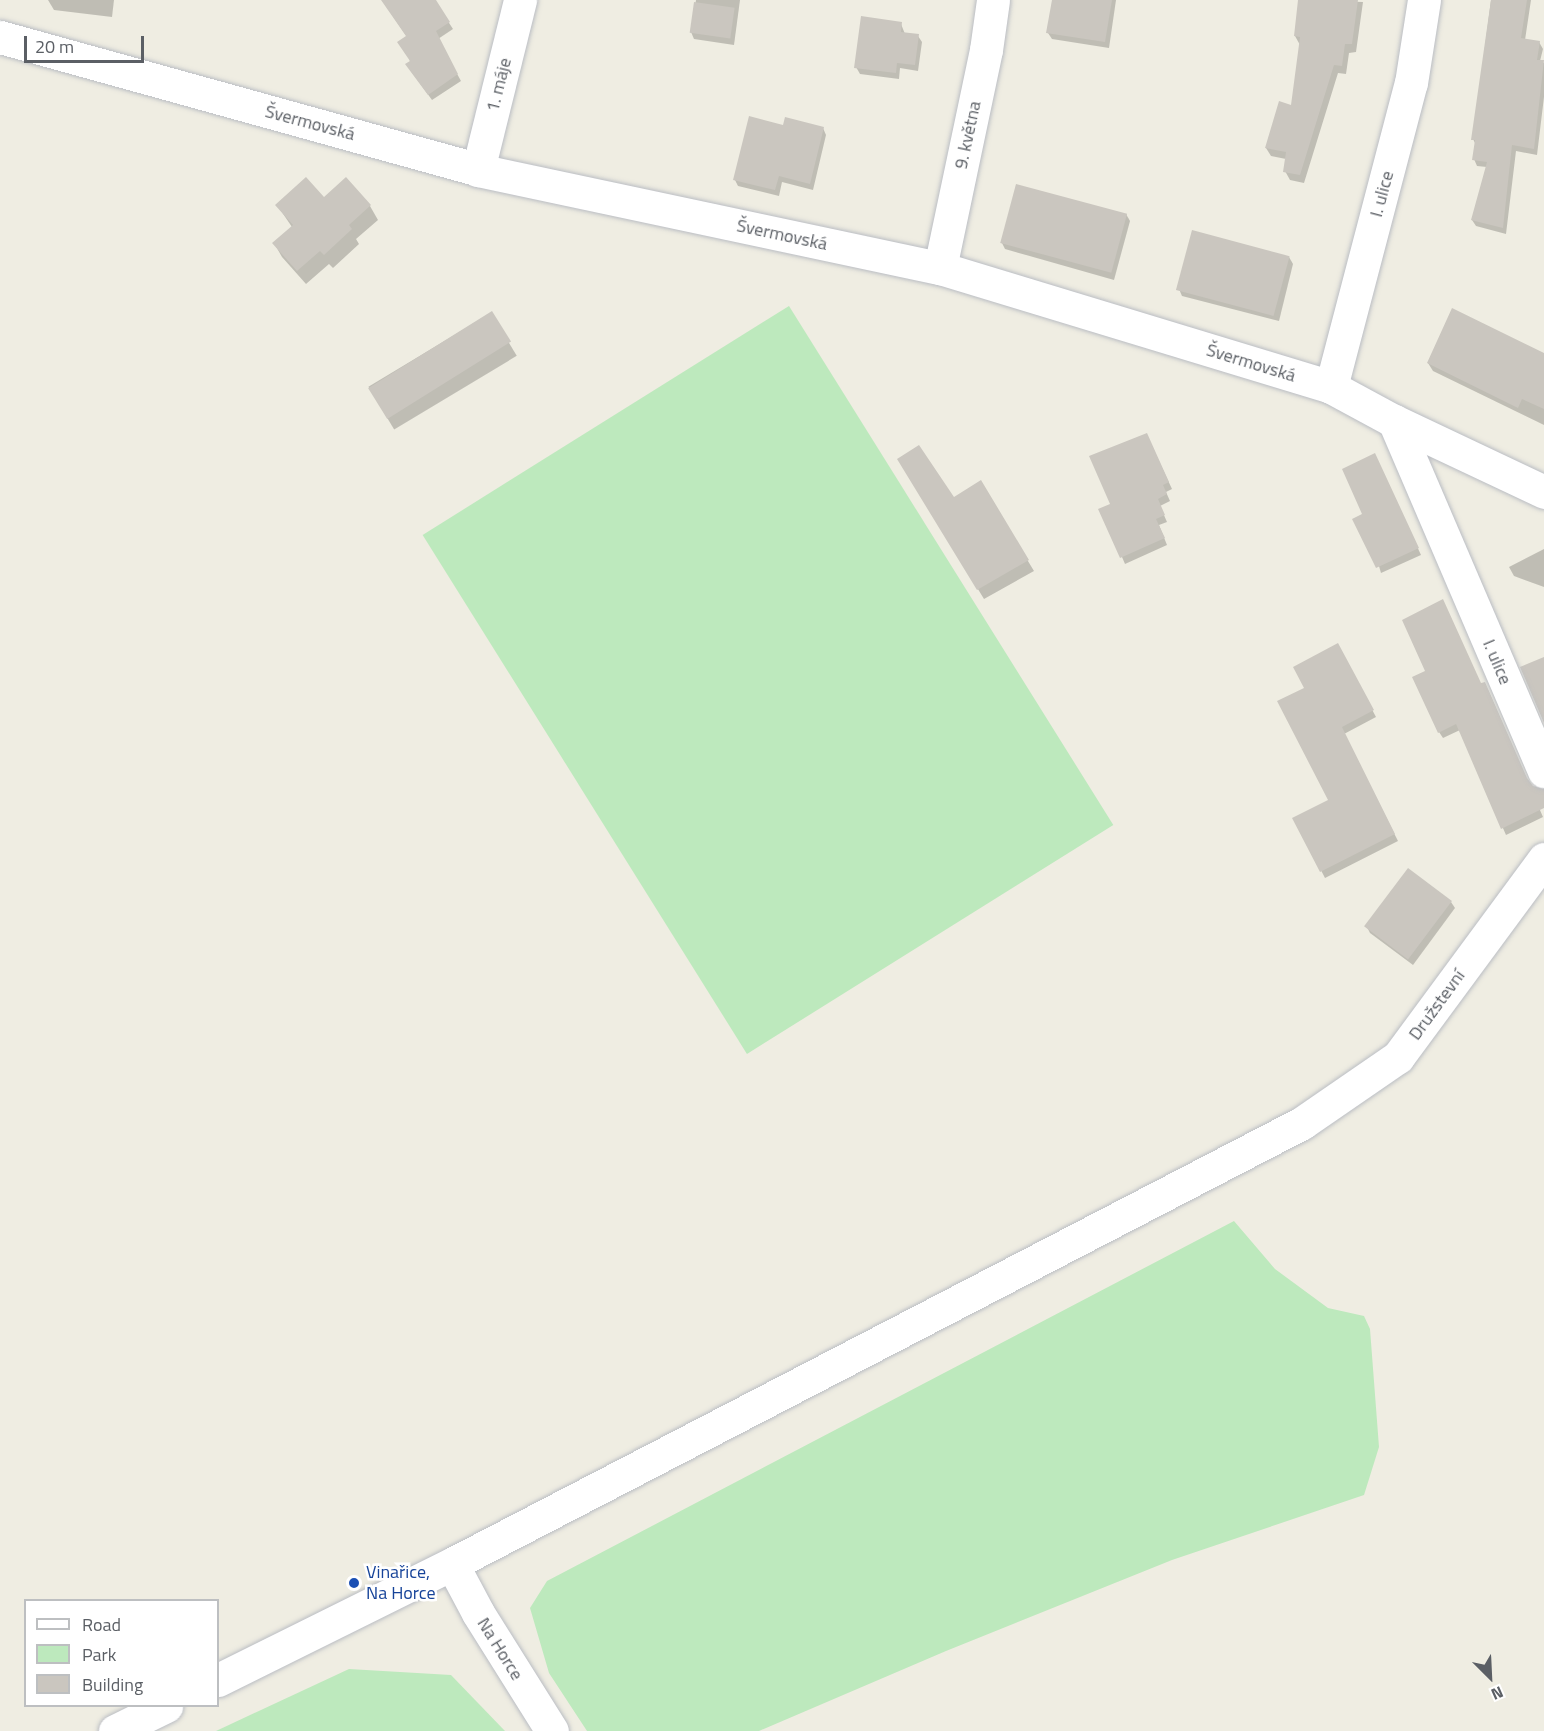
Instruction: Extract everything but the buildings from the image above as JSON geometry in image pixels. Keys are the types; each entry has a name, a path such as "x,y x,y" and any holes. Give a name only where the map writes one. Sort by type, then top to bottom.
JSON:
{"street":[{"name":"1. máje","path":"478,170 520,0"},
{"name":"9. května","path":"940,268 986,50 993,0"},
{"name":"I. ulice","path":"1331,387 1411,83 1424,0"},
{"name":"Švermovská","path":"0,37 478,170 940,268 1331,387 1394,421 1544,492"},
{"name":"I. ulice","path":"1394,421 1544,771"},
{"name":"Družstevní","path":"219,1680 452,1564 1302,1124 1398,1058 1544,859"},
{"name":"Na Horce","path":"452,1564 477,1613 552,1731"},
{"path":"115,1731 164,1707"}],"green space":[{"path":"789,306 1113,825 747,1054 423,535"},
{"path":"1234,1221 1275,1269 1328,1308 1364,1316 1370,1329 1379,1447 1364,1495 1172,1560 946,1651 759,1731 587,1731 549,1673 530,1608 547,1581"},
{"path":"349,1669 451,1675 505,1731 216,1731"}],"place":[{"name":"Vinařice, Na Horce","path":"354,1583"}]}
